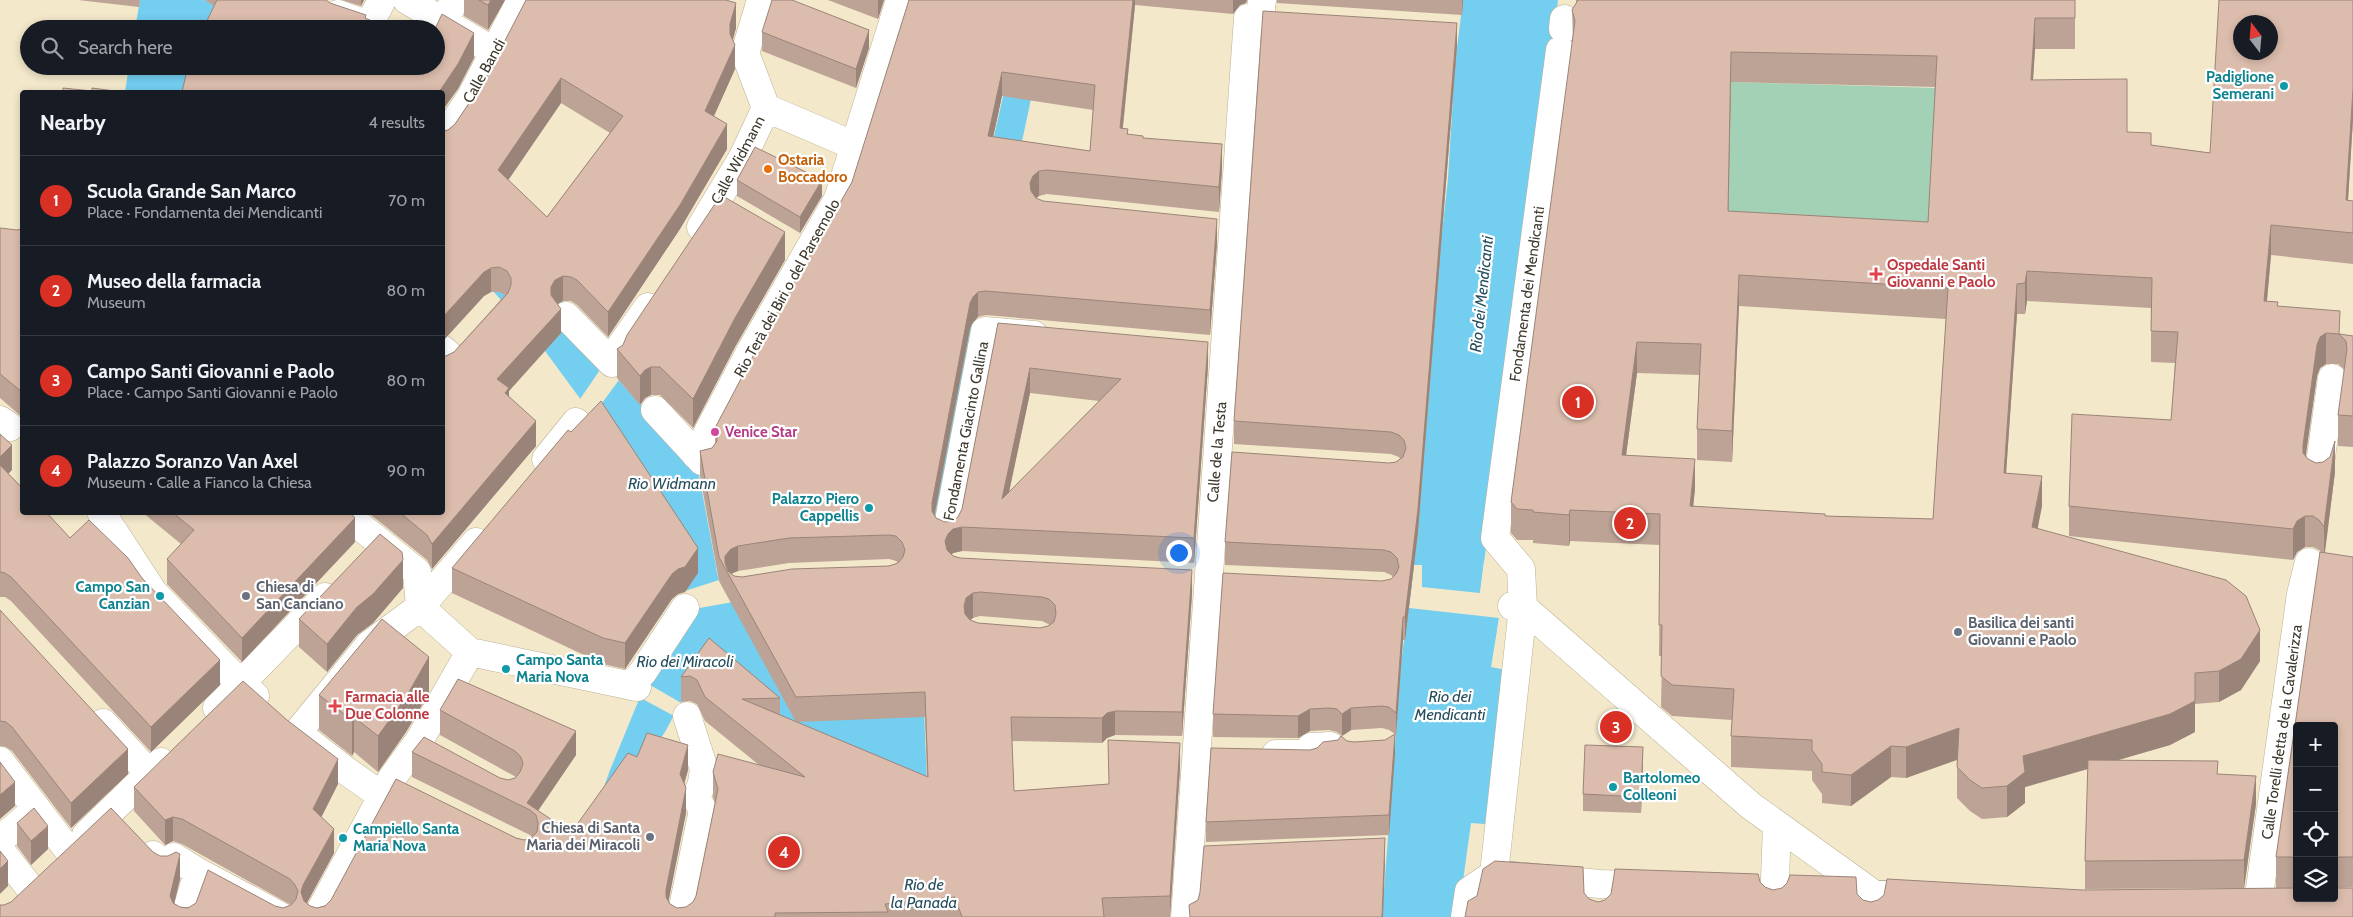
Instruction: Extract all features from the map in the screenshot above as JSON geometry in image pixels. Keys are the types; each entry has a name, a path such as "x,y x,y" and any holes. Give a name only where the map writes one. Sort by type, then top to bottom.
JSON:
{"street":[{"path":"372,20 382,0"},
{"path":"407,0 450,10 495,52"},
{"name":"Calle Bandi","path":"445,136 471,97 521,0"},
{"path":"762,0 745,53 766,108 855,146"},
{"name":"Rio Terà dei Biri o del Parsemolo","path":"655,410 699,458 732,386 805,254 838,199 900,0"},
{"name":"Calle de la Testa","path":"1185,917 1200,857 1195,754 1199,685 1205,636 1197,578 1216,458 1232,266 1222,228 1248,18 1268,12"},
{"path":"336,13 355,20"},
{"path":"862,29 888,39"},
{"name":"Fondamenta dei Mendicanti","path":"1518,607 1521,569 1495,538 1562,33"},
{"name":"Calle Widmann","path":"687,250 743,157 766,108"},
{"path":"716,202 740,216"},
{"path":"781,240 805,254"},
{"path":"566,316 611,362 661,289"},
{"name":"Fondamenta Giacinto Gallina","path":"947,531 985,331 1062,337"},
{"path":"445,357 470,335"},
{"path":"1196,349 1225,352"},
{"path":"2318,478 2332,378"},
{"path":"528,481 576,422"},
{"path":"1216,458 1245,460"},
{"path":"103,515 153,592 238,681 297,733 345,770 395,791"},
{"path":"354,518 377,542 417,572 420,607 470,652 635,685 685,608"},
{"path":"297,733 369,645 420,607 491,525"},
{"path":"198,726 238,681 287,637 377,542"},
{"name":"Calle Torelli detta de la Cavalerizza","path":"2287,903 2246,903 2301,594 2309,562"},
{"path":"1197,578 1236,580"},
{"path":"1518,607 1751,806 1872,905"},
{"path":"1494,874 1518,607"},
{"path":"317,917 395,791 419,740 470,652"},
{"path":"85,704 150,774"},
{"path":"681,917 704,810 696,798 702,783 704,769 687,716"},
{"path":"419,740 443,754"},
{"path":"1253,754 1310,754 1310,746 1330,746"},
{"path":"0,850 21,896 177,747"},
{"path":"1168,753 1224,754"},
{"path":"0,762 69,851"},
{"path":"112,811 164,866 174,857 282,917"},
{"path":"0,840 28,816"},
{"path":"1774,898 1777,826"},
{"path":"185,917 198,872"},
{"path":"1465,917 1469,891 1494,874 1600,896 1678,887"},
{"path":"1745,890 1774,898 1872,905 1940,904"}],"green space":[{"path":"1731,82 1937,88 1928,252 1728,241"}],"water":[{"path":"140,0 205,0 237,20 137,20"},
{"name":"Rio dei Mendicanti","path":"1463,0 1558,0 1480,593 1499,618 1491,667 1506,670 1485,824 1471,823 1458,917 1382,917 1401,664 1418,532 1440,251 1448,179 1455,64"},
{"path":"128,75 193,75 189,90 125,90"},
{"path":"1008,75 1031,99 1017,165 976,319 923,683 928,811 825,759 709,663 681,702 665,732 578,861 610,770 640,697 692,611 685,591 601,427 545,351 487,284 445,188 445,184 563,301 554,312 608,368 698,470 718,577 754,642 884,718 987,167"}],"pier":[{"path":"604,364 619,380 591,418 578,402"},
{"path":"1484,561 1486,562 1483,592 1501,617 1500,629 1497,630 1499,618 1409,608 1414,565 1422,565 1422,587 1480,593"},
{"path":"716,567 719,567 733,602 694,609 684,595 685,591 719,580"},
{"path":"645,682 683,704 676,717 637,696"}],"building":[{"path":"217,0 326,0 366,15 365,18 370,20 207,20"},
{"path":"479,0 491,0 488,5"},
{"path":"526,0 726,0 736,3 730,24 730,34 735,45 705,111 727,124 680,205 608,312 577,280 563,276 555,280 551,287 551,295 561,309 497,379 509,388 505,393 536,421 432,544 427,535 403,515 445,515 445,356 454,352 508,293 511,285 511,278 507,271 499,267 491,268 484,272 445,315 445,130 455,124 484,81","holes":["561,78 623,116 547,217 498,170"]},
{"path":"772,0 792,0 869,30 856,69 762,32"},
{"path":"909,0 1133,0 1120,128 1128,129 1127,134 1143,136 1143,138 1222,144 1219,187 1047,170 1039,171 1033,176 1030,183 1031,191 1036,198 1043,201 1217,219 1210,310 986,291 978,292 970,303 932,503 932,511 936,518 945,522 953,521 958,517 962,509 998,323 1208,342 1194,538 962,527 953,529 945,541 947,550 953,556 960,558 1192,570 1182,712 1115,711 1107,713 1102,718 1011,717 1014,791 1109,784 1108,740 1180,743 1170,896 1102,898 1104,917 962,917 955,897 885,904 888,912 775,913 775,917 0,917 0,905 11,902 111,808 153,852 160,856 168,856 176,852 180,854 170,896 173,903 180,907 188,908 196,903 208,870 275,906 283,908 291,905 296,899 298,891 290,879 182,819 173,817 165,820 134,787 243,681 287,720 338,759 313,809 334,829 301,892 304,901 310,906 317,908 325,906 331,900 396,779 516,838 524,840 531,838 537,832 538,823 536,815 530,810 412,752 424,737 500,778 508,780 515,778 520,772 523,764 521,757 515,751 440,710 458,679 576,731 527,803 571,833 628,753 637,757 647,733 688,745 680,774 686,788 666,890 666,897 670,904 677,908 686,907 693,902 696,896 718,789 713,772 718,754 805,777 705,697 697,680 690,676 681,677 709,638 780,698 742,699 928,777 925,692 796,697 719,557 700,451 712,448 717,441 715,428 763,337 852,182","holes":["1002,72 1095,85 1090,151 988,136","1030,368 1121,379 1002,499","889,535 896,536 902,542 905,550 903,557 898,563 889,566 792,569 742,577 734,576 728,571 725,556 731,549 738,546 789,538","980,592 1049,599 1055,605 1056,614 1054,622 1040,628 978,623 970,620 965,614 966,598 973,593"]},
{"name":"Ospedale Santi Giovanni e Paolo","path":"1578,0 2075,0 2075,18 2035,18 2031,80 2127,79 2127,132 2151,133 2151,145 2210,153 2219,0 2353,0 2353,89 2346,200 2353,201 2353,233 2271,225 2264,301 2278,302 2277,306 2340,311 2339,334 2326,333 2320,337 2317,345 2303,445 2303,453 2308,459 2316,463 2323,462 2330,457 2335,441 2324,527 2313,516 2305,516 2297,521 2293,529 2069,506 2072,414 2171,420 2178,332 2151,331 2152,278 2027,271 2025,283 2017,284 2004,473 2042,476 2032,527 2226,580 2246,596 2260,630 2241,659 2219,671 2195,673 2195,701 2170,714 2023,756 2025,772 2007,786 1982,788 1970,780 1957,767 1959,728 1906,747 1891,746 1851,775 1822,772 1822,764 1812,750 1812,740 1731,736 1734,689 1672,685 1661,676 1662,625 1659,625 1660,514 1570,510 1569,515 1517,509 1511,502 1575,21 1572,10","holes":["1731,52 1937,56 1928,222 1728,211","1739,275 1948,288 1933,519 1825,516 1825,514 1690,506 1695,459 1622,455 1637,342 1701,344 1697,429 1732,431"]},
{"path":"1263,11 1457,23 1418,509 1405,617 1403,617 1396,713 1389,707 1382,706 1351,708 1342,714 1337,709 1329,708 1310,709 1298,716 1213,714 1223,573 1382,581 1391,579 1399,567 1397,558 1391,552 1384,550 1225,542 1232,452 1389,463 1396,462 1403,457 1406,448 1404,440 1399,435 1391,432 1234,421"},
{"path":"442,14 474,33 458,64 440,90 182,90 186,75 445,75 445,20 439,20"},
{"path":"63,88 82,90 63,90"},
{"path":"755,147 822,180 800,217 737,180"},
{"path":"721,195 785,232 735,318 693,399 660,367 651,367 640,376 617,349 623,345 627,335"},
{"path":"0,228 20,229 20,390 0,374"},
{"path":"2339,334 2353,336 2353,416 2338,415 2347,349 2346,341"},
{"path":"601,401 698,548 685,567 678,569 672,574 625,643 603,638 452,568 568,430 571,432"},
{"path":"0,434 12,445 0,457"},
{"path":"0,465 20,486 20,515 49,515 70,538 89,520 128,558 142,578 220,660 151,727 11,577 0,572"},
{"name":"Chiesa di San Canciano","path":"176,515 352,515 355,518 242,638 167,559 194,530"},
{"path":"380,534 402,552 403,560 373,594 357,607 327,644 299,619"},
{"path":"2320,552 2353,557 2353,857 2338,857 2338,722 2295,722"},
{"path":"0,610 128,749 71,803 12,727 6,722 0,721"},
{"path":"382,619 429,657 406,697 378,736 354,717 352,720 319,695"},
{"path":"1395,734 1389,815 1206,822 1211,748 1310,750 1317,748 1323,742 1338,740 1341,736 1347,741 1354,742 1385,740"},
{"path":"2293,739 2293,857 2276,857"},
{"name":"Bartolomeo Colleoni","path":"1585,745 1643,747 1641,797 1583,794"},
{"path":"2088,760 2218,761 2217,774 2256,776 2244,860 2085,861"},
{"path":"0,762 15,782 0,795"},
{"path":"34,808 48,826 31,841 17,823"},
{"path":"1385,838 1382,917 1190,917 1189,905 1198,900 1200,892 1204,846"},
{"path":"0,851 8,861 0,869"},
{"path":"1495,861 1583,867 1584,893 1589,899 1598,902 1605,900 1611,894 1615,869 1758,874 1760,882 1765,887 1773,890 1782,888 1787,883 1790,875 1856,877 1857,894 1863,900 1871,902 1878,900 1884,895 1887,879 2082,890 2293,888 2293,902 2338,902 2338,888 2353,888 2353,917 1465,917 1468,901 1477,896 1483,869"}],"place":[{"name":"Padiglione Semerani","path":"2284,86"},
{"name":"Ostaria Boccadoro","path":"768,169"},
{"name":"Ospedale Santi Giovanni e Paolo","path":"1876,274"},
{"name":"Scuola Grande San Marco","path":"1578,402"},
{"name":"Venice Star","path":"715,432"},
{"name":"Palazzo Piero Cappellis","path":"869,508"},
{"name":"Museo della farmacia","path":"1630,523"},
{"name":"Campo San Canzian","path":"160,596"},
{"name":"Chiesa di San Canciano","path":"246,596"},
{"name":"Basilica dei santi Giovanni e Paolo","path":"1958,632"},
{"name":"Campo Santa Maria Nova","path":"506,669"},
{"name":"Farmacia alle Due Colonne","path":"335,706"},
{"name":"Campo Santi Giovanni e Paolo","path":"1616,727"},
{"name":"Bartolomeo Colleoni","path":"1613,787"},
{"name":"Chiesa di Santa Maria dei Miracoli","path":"650,837"},
{"name":"Campiello Santa Maria Nova","path":"343,838"},
{"name":"Palazzo Soranzo Van Axel","path":"784,852"}],"water label":[{"name":"Rio Widmann","path":"672,483"},
{"name":"Rio dei Miracoli","path":"685,661"},
{"name":"Rio de la Panada","path":"924,893"}]}
